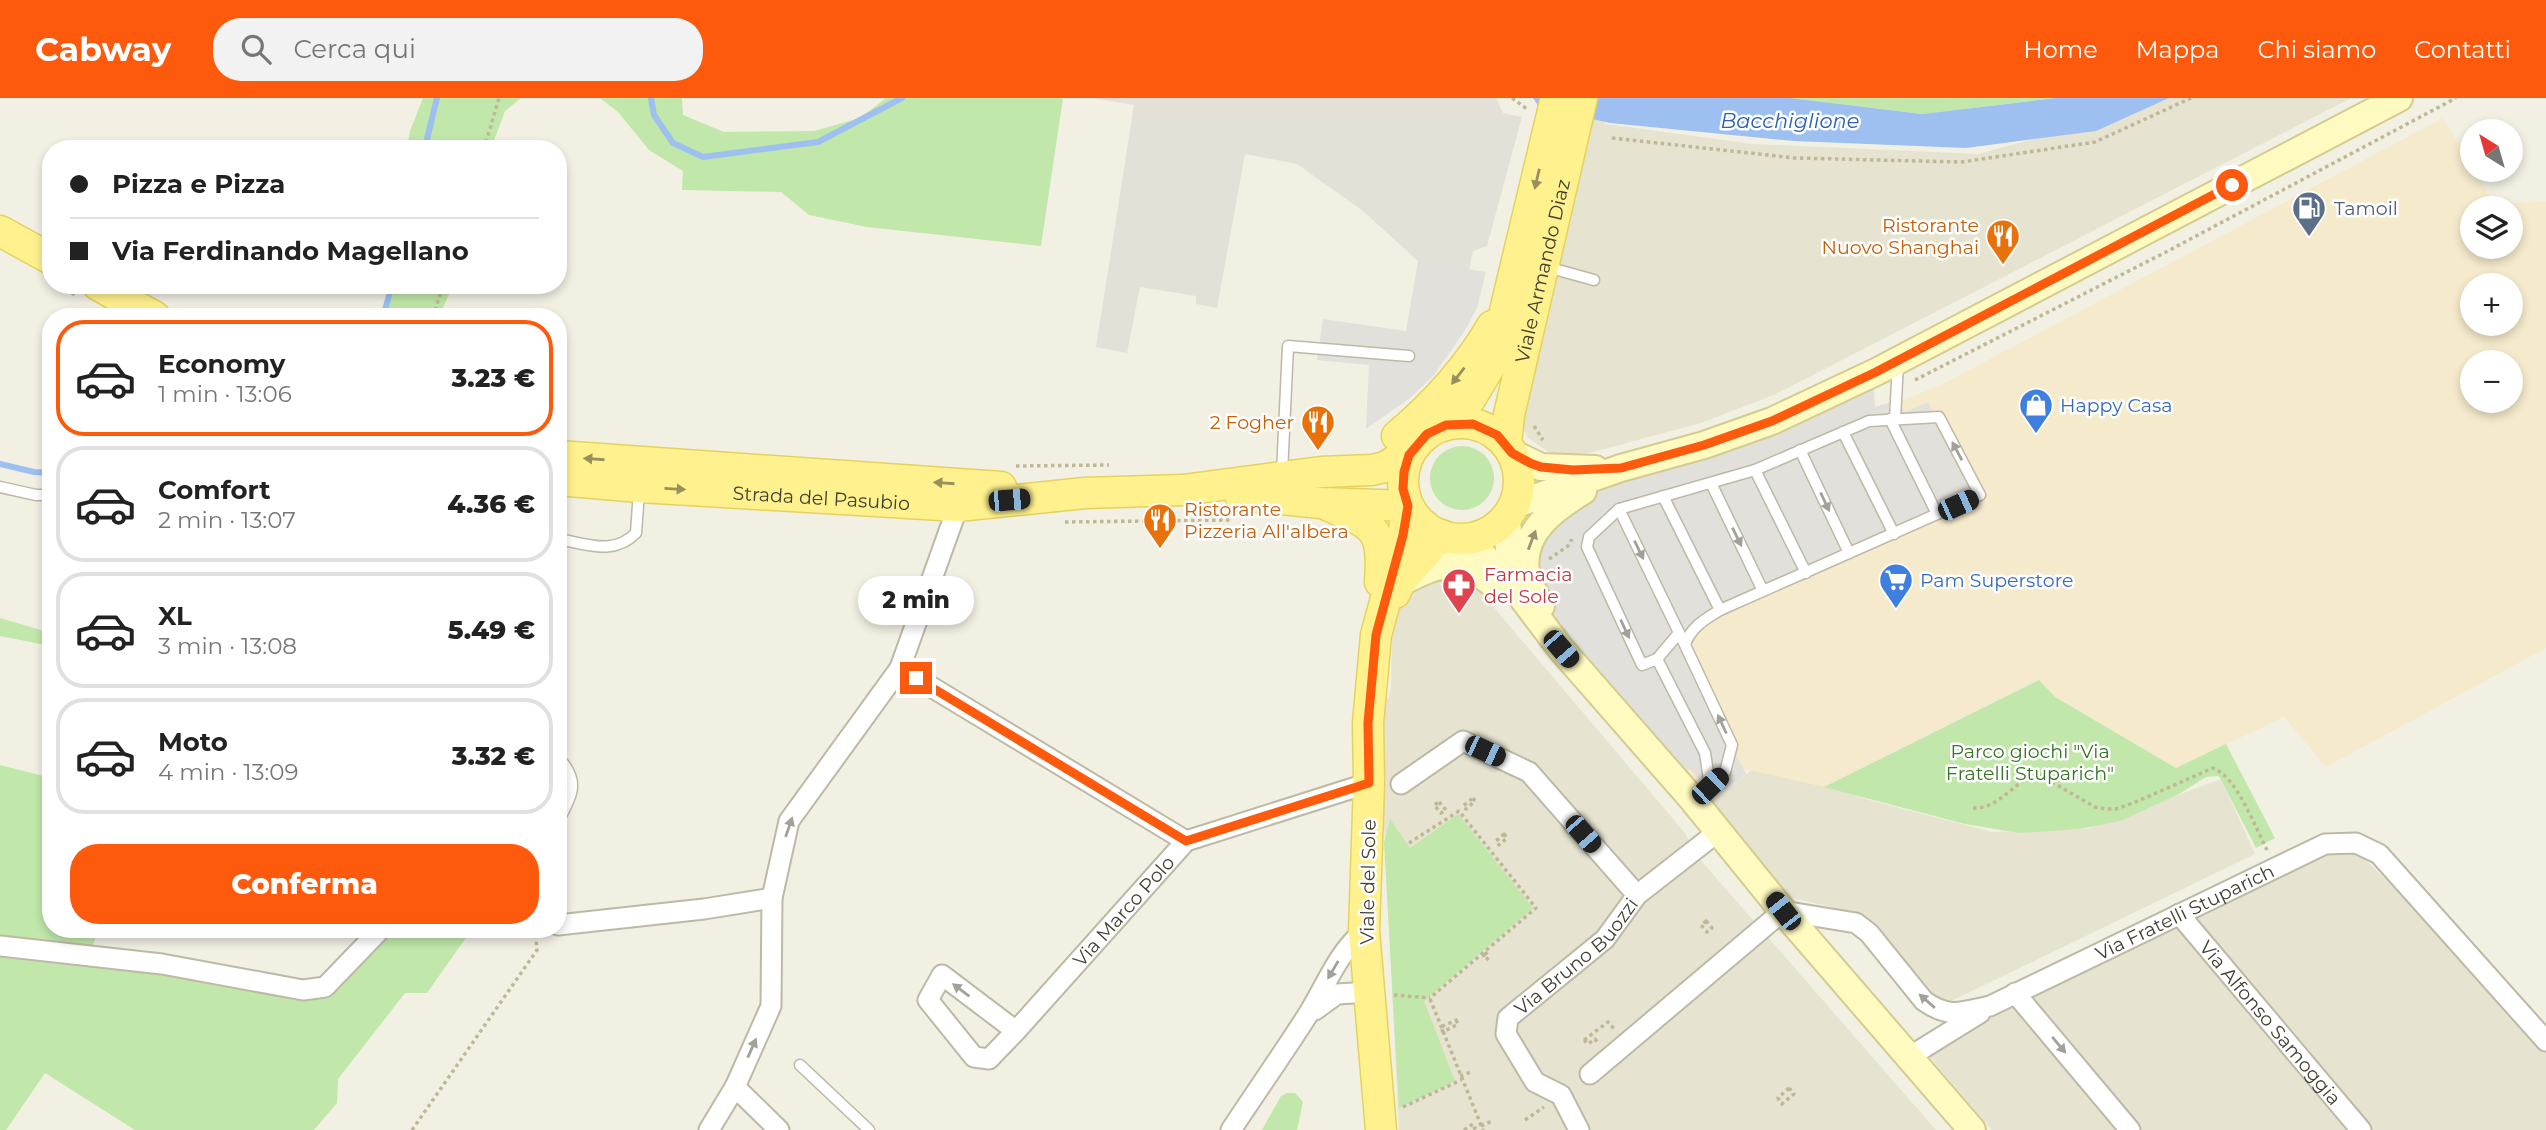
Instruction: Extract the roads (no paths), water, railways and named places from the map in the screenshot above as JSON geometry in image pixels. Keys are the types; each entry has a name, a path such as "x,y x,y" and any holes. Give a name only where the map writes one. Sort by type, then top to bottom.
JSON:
{"main road":[{"name":"Viale Armando Diaz","path":"1509,449 1508,415 1529,270 1561,109"},
{"path":"0,231 42,254"},
{"name":"Viale Armando Diaz","path":"1446,425 1466,407 1493,361 1529,270"},
{"path":"1321,472 1358,461 1393,439 1425,412 1453,382 1478,349 1529,270"},
{"path":"114,294 139,308"},
{"path":"1419,441 1409,455 1404,472 1403,489 1408,506 1422,523 1451,537 1486,533 1510,511 1519,488 1518,470 1509,449 1485,428 1460,423 1446,425"},
{"name":"Strada del Pasubio","path":"567,481 957,506 1085,493 1183,490 1321,472 1385,467 1436,428 1446,425"},
{"name":"Strada del Pasubio","path":"567,457 1085,493"},
{"name":"Strada del Pasubio","path":"1183,490 1321,503 1408,506"},
{"path":"1321,503 1357,517 1372,529 1378,538 1381,571 1376,635"},
{"name":"Viale del Sole","path":"1383,1126 1364,931 1369,783 1368,723 1376,635 1403,535 1408,506"},
{"name":"Viale del Sole","path":"1376,635 1400,583 1451,537"}],"street":[{"path":"1511,583 1510,511 1621,468 1704,445 1772,421 1898,360 2399,98"},
{"path":"1509,449 1541,467 1573,470 1621,468"},
{"path":"1561,649 1526,573 1531,537 1556,507 1621,468"},
{"path":"710,1130 734,1087 771,1006 772,898 789,821 900,668 957,506"},
{"path":"1451,537 1473,546 1511,583 1561,649"},
{"path":"1400,583 1426,569 1458,564 1470,568 1501,590 1702,793 1719,831 1783,911 1972,1130"},
{"path":"900,668 1186,841"},
{"path":"1401,784 1463,741 1529,772 1637,895"},
{"name":"Via Marco Polo","path":"1016,1031 942,975 928,1000 974,1057 989,1059 1016,1031 1186,841 1369,783"},
{"name":"Via Bruno Buozzi","path":"1579,1130 1561,1095 1535,1082 1506,1034 1508,1018 1605,939 1637,895 1719,831"},
{"name":"Via Fratelli Stuparich","path":"1783,911 1856,923 1869,933 1924,1001 1950,1014 1990,1006 2325,844 2356,843 2379,854 2546,1041"},
{"path":"567,924 704,909 772,898"},
{"path":"1590,1074 1783,911"},
{"name":"Via Alfonso Samoggia","path":"2179,915 2361,1130"},
{"path":"1231,1130 1308,1014 1337,964 1353,941 1364,931"},
{"path":"0,946 162,964 303,990 325,987 372,938"},
{"path":"1308,1014 1337,994 1371,992"},
{"path":"2015,993 2130,1130"},
{"path":"1909,1057 1990,1006"},
{"path":"734,1087 779,1130"}],"lane":[{"path":"1529,270 1594,281"},
{"path":"1281,477 1288,346 1409,356"},
{"path":"1898,360 1892,419 1937,514"},
{"path":"1679,633 1657,659 1642,665 1587,547 1590,537 1619,509 1755,470 1869,421 1939,417 1980,495 1720,610 1695,628 1688,635 1685,645"},
{"path":"1843,432 1894,534"},
{"path":"1800,450 1849,553"},
{"path":"1755,470 1806,573"},
{"path":"1711,483 1763,591"},
{"path":"0,487 42,495"},
{"path":"567,540 608,547 625,544 636,533 640,487"},
{"path":"1663,496 1720,610"},
{"path":"1619,509 1732,745 1725,772 1702,793"},
{"path":"1657,659 1704,753 1702,793"},
{"path":"567,767 574,784 567,805"},
{"path":"800,1065 869,1130"}],"water":[{"name":"Bacchiglione","path":"1533,98 1790,98 1922,114 2056,98 2169,98 2096,131 1966,148 1794,141 1610,123 1539,107"}],"waterway":[{"path":"427,140 437,98"},
{"path":"651,98 654,115 673,143 703,157 818,142 902,98"},
{"path":"386,308 389,294"},
{"path":"0,464 42,472"}],"place":[{"name":"Tamoil","path":"2309,238"},
{"name":"Ristorante Nuovo Shanghai","path":"2003,266"},
{"name":"Happy Casa","path":"2036,435"},
{"name":"2 Fogher","path":"1318,452"},
{"name":"Ristorante Pizzeria All'albera","path":"1160,550"},
{"name":"Pam Superstore","path":"1896,610"},
{"name":"Farmacia del Sole","path":"1459,615"}],"park label":[{"name":"Parco giochi \"Via Fratelli Stuparich\"","path":"2030,762"}]}
